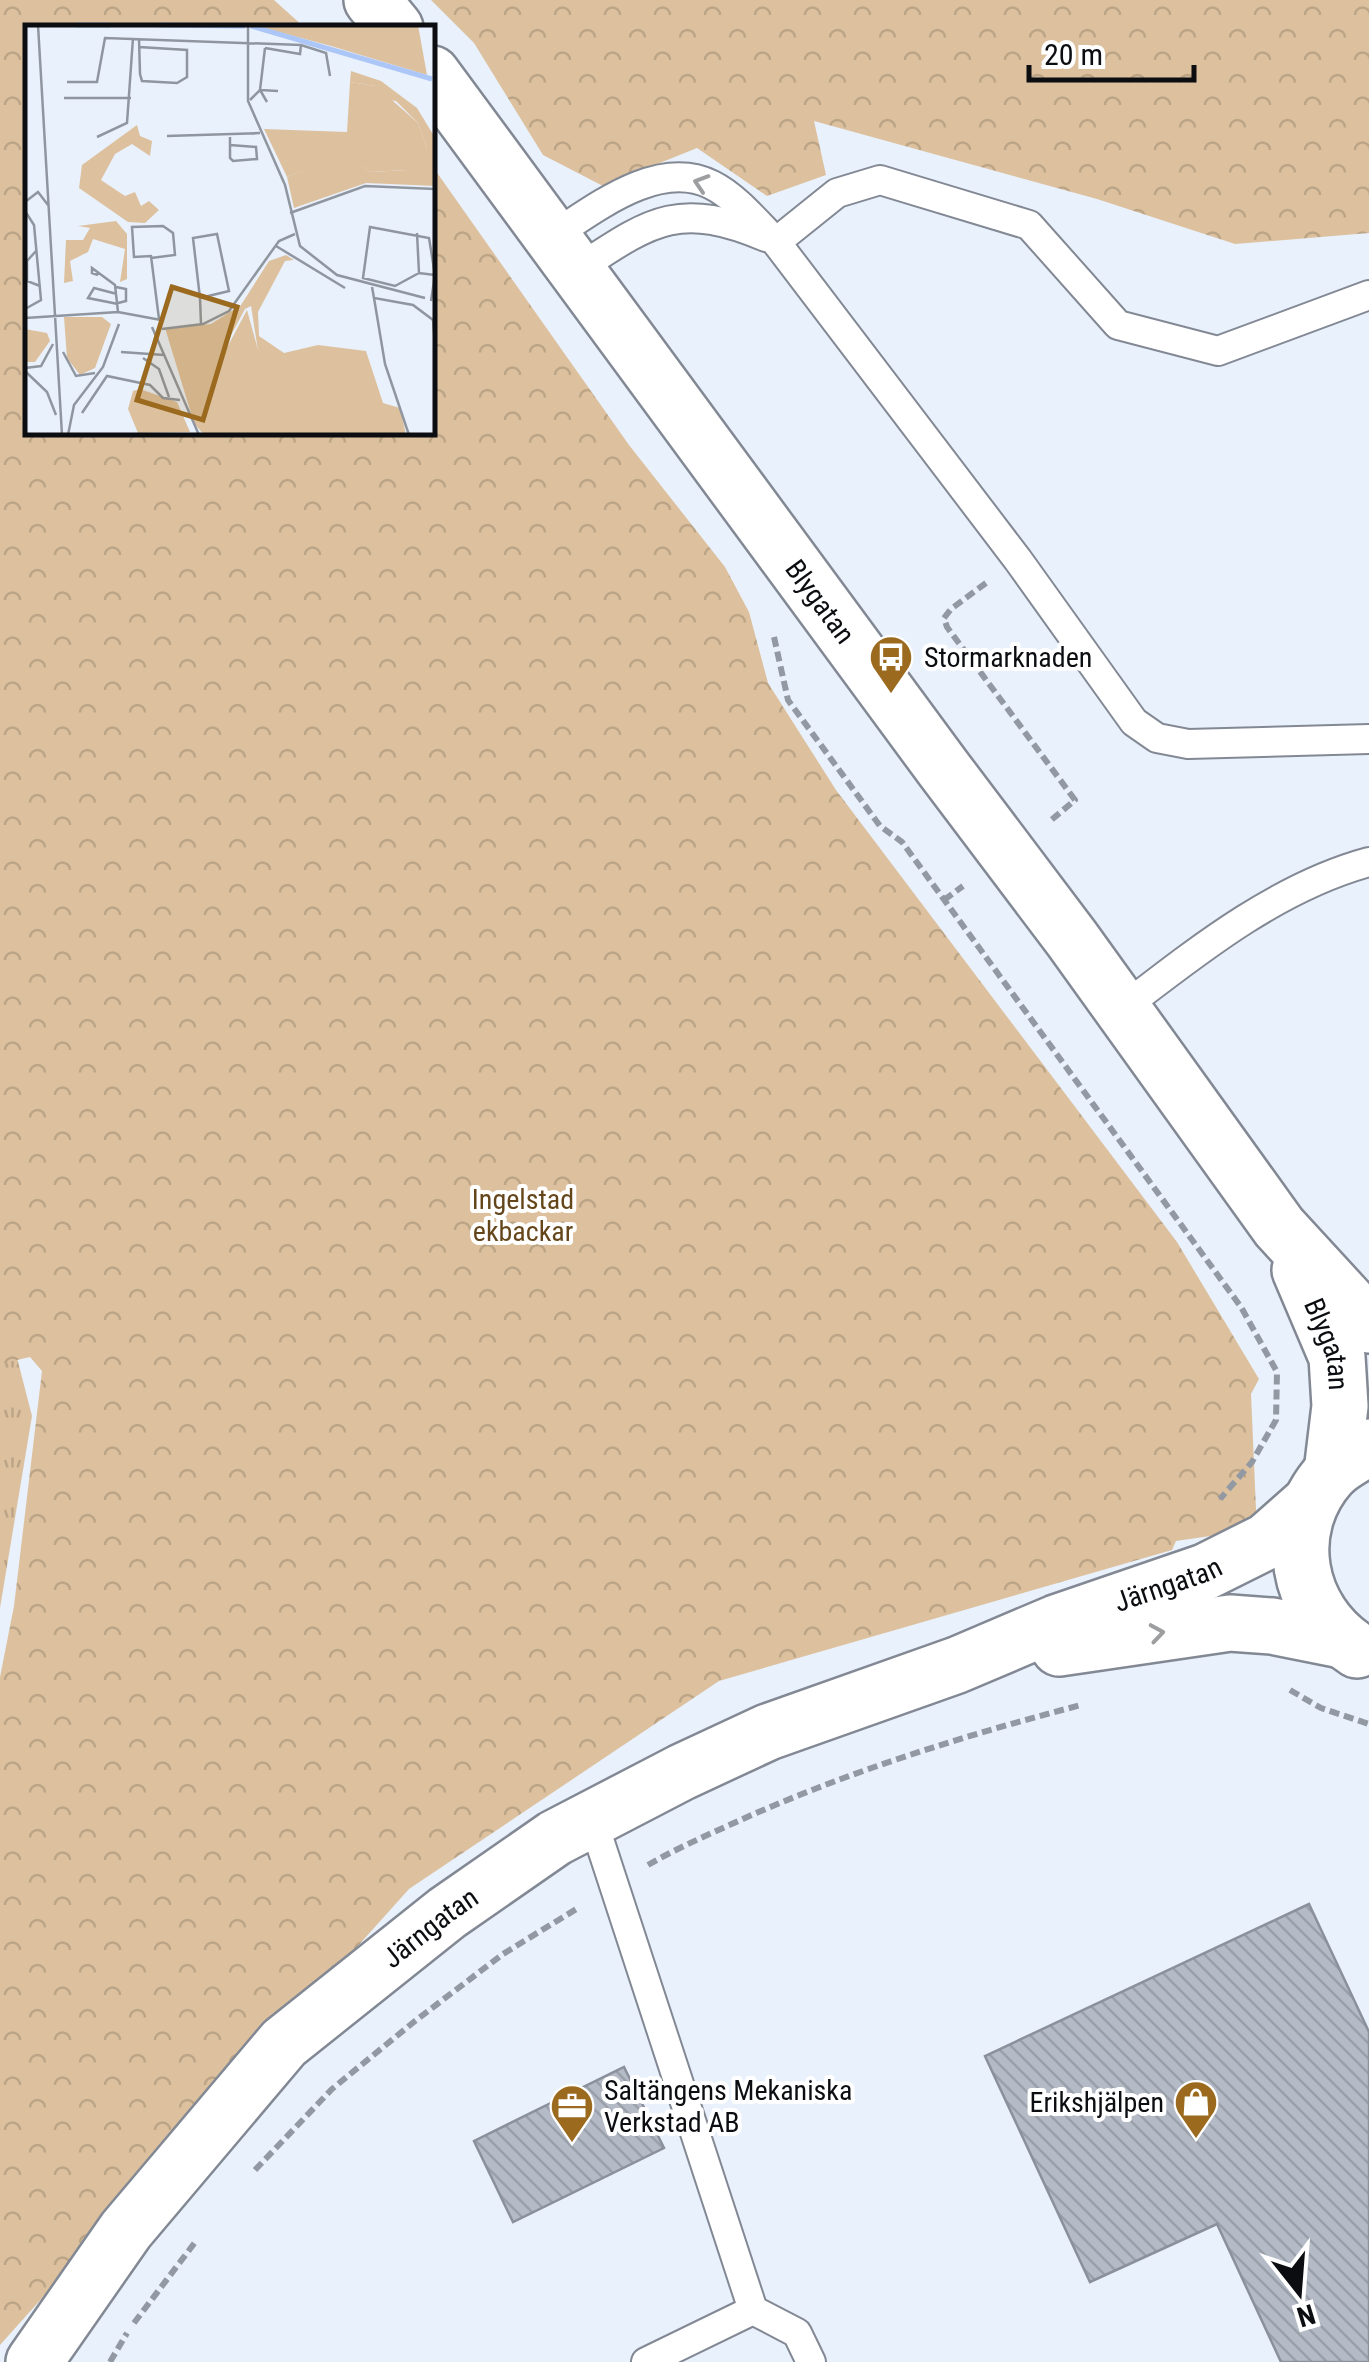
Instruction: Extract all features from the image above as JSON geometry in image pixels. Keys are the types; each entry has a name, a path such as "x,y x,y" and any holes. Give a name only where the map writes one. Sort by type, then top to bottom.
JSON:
{"street":[{"path":"372,0 393,25"},
{"name":"Blygatan","path":"435,78 1123,1008 1279,1227 1369,1324"},
{"name":"Blygatan","path":"1279,1227 1327,1327 1337,1358 1337,1474 1300,1540 1302,1577 1317,1612 1355,1648"},
{"name":"Järngatan","path":"34,2362 126,2230 284,2043 447,1913 556,1838 768,1732 957,1665 1056,1623 1205,1572 1267,1541 1337,1474"},
{"name":"Järngatan","path":"957,1665 1230,1623 1272,1626 1355,1648"}],"lane":[{"path":"566,252 610,199 668,178 692,178 713,185 776,242 1018,560 1134,722 1157,738 1188,744 1369,739"},
{"path":"776,242 838,193 880,180 1029,225 1118,325 1218,352 1369,294"},
{"path":"566,252 678,218 742,228 776,242"},
{"path":"1123,1008 1242,922 1292,893 1369,862"},
{"path":"592,1818 754,2310 797,2333 811,2362"},
{"path":"646,2362 754,2310"}],"path":[{"path":"944,900 1009,855 1074,800 946,626 944,618 1018,560"},
{"path":"773,633 788,700 880,826 902,842 1241,1306 1277,1372 1276,1420 1252,1462 1214,1506 1201,1540 1205,1572"},
{"path":"1287,1690 1301,1694 1321,1708 1369,1724"},
{"path":"250,2176 332,2089 415,2020 502,1954 671,1852 792,1798 916,1752 1087,1704"},
{"path":"110,2362 199,2236"}],"green space":[{"name":"Ingelstad ekbackar","path":"0,0 274,0 302,25 25,25 25,435 435,435 435,170 629,445 725,567 749,612 768,683 836,790 1177,1242 1259,1379 1251,1394 1257,1532 1176,1541 1172,1550 719,1681 409,1889 0,2345 0,1677 14,1606 42,1371 30,1357 0,1364"},
{"path":"431,0 1369,0 1369,233 1235,244 1097,199 814,121 826,175 767,196 697,148 603,186 543,155 474,43"},
{"path":"0,1304 32,1416 0,1608"}],"building":[{"name":"Erikshjälpen","path":"1309,1904 1369,2032 1369,2362 1281,2362 1217,2224 1090,2282 985,2056"},
{"path":"624,2067 664,2148 513,2222 474,2141"}],"place":[{"name":"Stormarknaden","path":"891,695"},
{"name":"Erikshjälpen","path":"1196,2140"},
{"name":"Saltängens Mekaniska Verkstad AB","path":"572,2144"}]}
